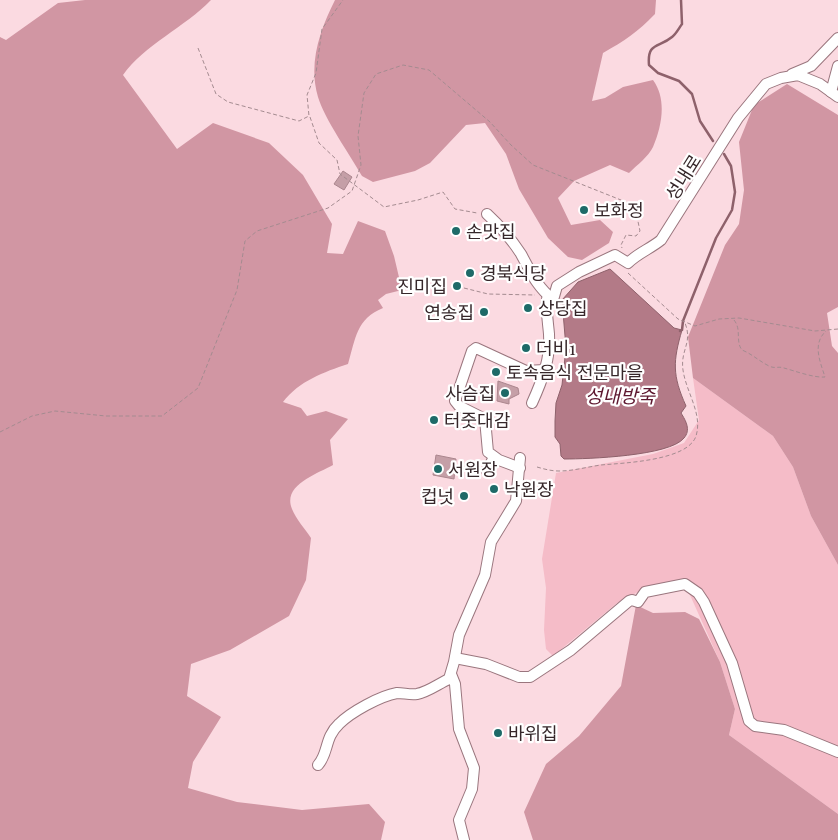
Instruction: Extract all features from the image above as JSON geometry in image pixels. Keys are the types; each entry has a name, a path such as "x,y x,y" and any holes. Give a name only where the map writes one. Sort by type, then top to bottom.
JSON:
{"street":[{"path":"781,78 811,66 838,38"},
{"path":"834,94 838,66"},
{"name":"성내로","path":"625,265 665,235 738,118 766,84 781,78 798,75 809,78 834,94"},
{"path":"487,214 500,226 520,253 536,285 553,300"},
{"path":"553,300 557,286 608,256 616,255 625,265"},
{"path":"532,402 544,370 549,335 547,299 553,300"},
{"path":"318,765 325,754 328,737 353,712 394,694 418,694 449,679 459,635 485,575 491,542 516,501 520,463 494,457 488,452 485,419 459,406 455,401 472,351 476,348 480,349 526,371 544,370"},
{"path":"487,471 494,457"},
{"path":"455,658 486,664 519,677 530,677 571,650 629,601 638,602 645,592 685,584 698,593 704,602 732,663 749,721 755,726 784,730 838,752"},
{"path":"451,674 455,684 459,729 474,768 472,789 459,820 464,840"}],"path":[{"path":"343,0 322,29 316,73 306,95 309,116 319,143 337,160 340,174 384,207 418,200 443,192 454,209 487,214"},
{"path":"198,48 216,94 228,102 299,121 309,116"},
{"path":"0,432 32,416 55,411 106,416 162,416 198,388 236,290 245,241 257,231 328,208 352,191 361,165 358,136 364,92 376,74 403,65 429,70 490,122 533,165 621,200 636,212 640,231 636,236 626,235 621,245 625,265 678,319 695,326 719,319 750,319 815,331 838,329"},
{"path":"464,288 488,294 538,296"},
{"path":"733,319 738,325 739,347 742,350 774,368 785,368 793,372 808,373 819,377 825,377 820,359 818,340 826,330"},
{"path":"537,467 561,471 635,463 666,455 692,443 696,435 698,422 682,369 682,356 689,334 686,323"}],"shaded area":[{"path":"85,0 211,0 201,10 142,54 123,75 177,149 213,123 269,143 303,175 332,224 327,253 343,254 358,221 385,231 394,256 402,290 386,294 378,300 383,308 367,318 358,330 348,364 321,374 304,383 283,402 301,408 307,416 326,411 348,419 330,440 333,465 303,481 292,493 290,501 292,509 311,538 306,580 289,616 230,650 191,664 187,696 221,717 193,762 188,788 237,802 302,810 369,804 385,822 381,840 0,840 0,37 6,40 58,3"},
{"path":"335,0 656,0 655,14 643,26 603,53 592,101 605,98 623,87 653,80 660,96 662,113 653,147 646,157 629,173 610,165 574,181 558,198 571,225 600,220 613,232 609,243 582,260 568,257 548,238 519,189 506,154 485,123 466,125 430,163 415,171 373,182 362,176 321,106 315,84 314,72 317,47"},
{"path":"787,84 838,115 838,307 827,313 832,346 838,353 838,565 811,516 793,467 773,436 693,378 688,337 725,245 739,224 744,190 739,142 754,105"},
{"path":"693,378 773,436 793,467 811,516 838,565 838,814 729,735 735,709 720,662 690,595 680,584 640,591 617,603 553,656 546,649 544,630 546,588 542,559 556,473 653,454 684,443 699,420"},
{"path":"636,605 653,613 685,612 699,619 720,662 735,709 729,735 838,814 838,840 533,840 524,812 546,764 579,736 621,686"}],"water":[{"name":"성내방죽","path":"610,269 674,328 682,330 675,368 678,385 686,406 681,413 686,422 687,432 684,438 676,444 646,453 564,459 561,456 560,444 555,437 556,403 562,385 566,348 562,300 578,282"}],"building":[{"path":"343,171 352,177 344,190 334,184"},
{"name":"사슴집","path":"498,381 518,388 519,394 509,399 509,404 497,401"},
{"path":"436,455 456,459 454,479 433,475"}],"waterway":[{"path":"681,0 682,24 672,37 652,49 649,65 658,73 679,81 692,94 700,121 713,141"},
{"path":"680,331 682,330 683,321 716,238 732,210 735,192 731,166 724,154"}],"place":[{"name":"보화정","path":"584,210"},
{"name":"손맛집","path":"456,231"},
{"name":"경북식당","path":"470,273"},
{"name":"진미집","path":"457,286"},
{"name":"상당집","path":"528,308"},
{"name":"연송집","path":"484,312"},
{"name":"더비1","path":"526,348"},
{"name":"토속음식 전문마을","path":"496,372"},
{"name":"사슴집","path":"505,393"},
{"name":"터줏대감","path":"434,420"},
{"name":"서원장","path":"438,469"},
{"name":"낙원장","path":"494,489"},
{"name":"컵넛","path":"464,496"},
{"name":"바위집","path":"498,733"}]}
